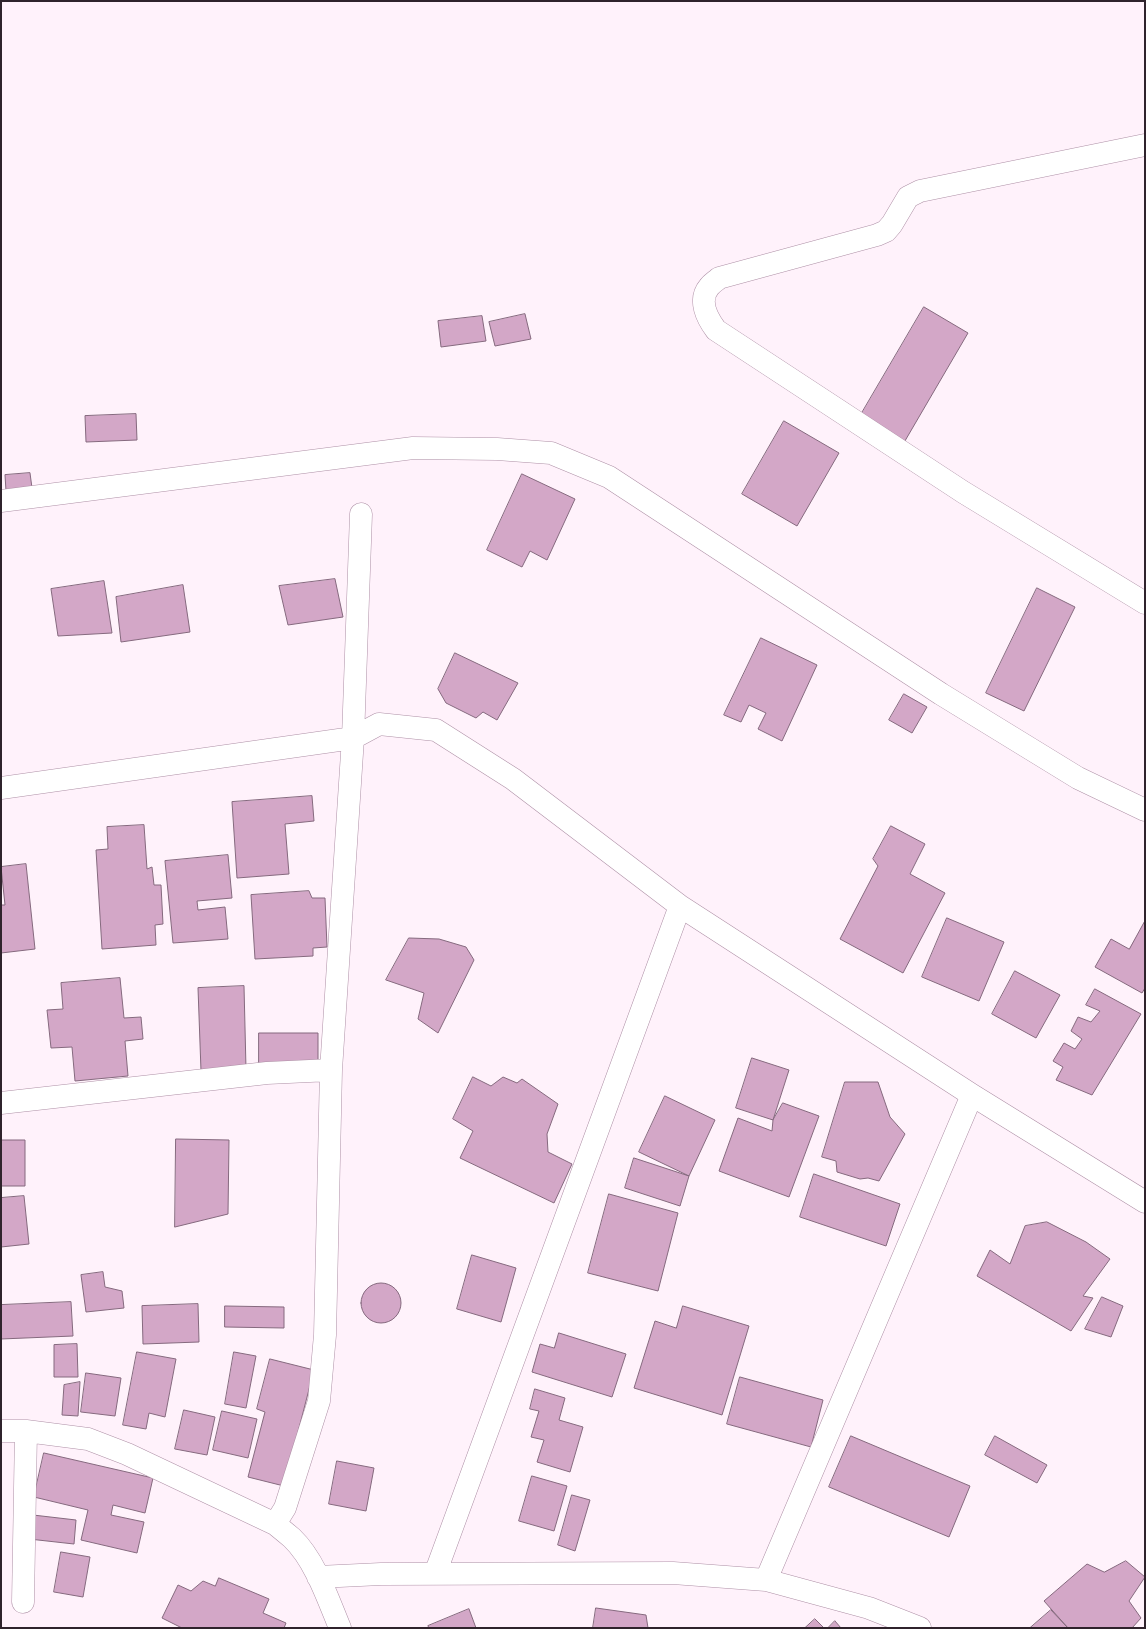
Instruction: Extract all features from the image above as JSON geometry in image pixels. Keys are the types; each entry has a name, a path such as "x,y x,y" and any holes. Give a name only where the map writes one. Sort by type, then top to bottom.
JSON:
{"street":[{"path":"1145,145 920,191 908,197 886,231 877,235 719,278 709,287 705,295 704,307 709,321 716,330 964,492 1145,603"},
{"path":"1,501 413,448 497,449 551,453 609,477 941,694 1078,778 1145,810"},
{"path":"275,1524 285,1508 319,1402 325,1335 331,1070 353,738 361,514"},
{"path":"1,788 353,738 379,724 436,730 513,779 680,906 972,1095 1145,1202"},
{"path":"435,1574 680,906"},
{"path":"1,1103 267,1073 331,1070"},
{"path":"766,1580 972,1095"},
{"path":"1,1431 26,1431 88,1439 127,1454 275,1524 292,1538 318,1578 340,1628"},
{"path":"23,1602 26,1431"},
{"path":"318,1578 381,1574 673,1573 766,1580 869,1608 920,1628"}],"building":[{"path":"924,307 968,333 902,446 859,418"},
{"path":"525,314 531,339 495,346 489,322"},
{"path":"482,316 486,341 441,347 438,321"},
{"path":"136,414 137,440 86,442 85,416"},
{"path":"784,421 839,453 797,526 742,494"},
{"path":"30,473 32,488 6,491 5,475"},
{"path":"522,474 575,499 547,560 530,551 522,567 487,550"},
{"path":"335,579 343,617 288,625 279,586"},
{"path":"104,581 112,633 58,636 51,589"},
{"path":"183,585 190,632 121,642 116,597"},
{"path":"1037,588 1075,607 1024,711 986,693"},
{"path":"761,638 817,665 782,741 758,729 766,713 749,705 741,722 724,715"},
{"path":"455,653 518,683 497,720 483,712 476,718 446,703 438,689"},
{"path":"904,694 927,707 912,733 889,720"},
{"path":"312,796 314,821 285,824 289,874 237,878 232,802"},
{"path":"144,825 147,869 152,867 154,885 161,885 163,924 155,925 156,945 102,949 96,850 108,849 107,827"},
{"path":"891,826 925,844 910,874 945,893 903,973 840,939 878,866 873,859"},
{"path":"228,855 232,898 197,901 198,910 225,907 228,939 173,943 165,861"},
{"path":"26,864 35,949 1,953 1,905 5,905 1,867"},
{"path":"309,891 312,898 325,898 327,947 313,948 313,956 255,959 251,895"},
{"path":"947,918 1004,942 979,1001 922,977"},
{"path":"1145,921 1145,988 1142,993 1095,967 1111,939 1129,949"},
{"path":"409,938 439,939 466,947 474,960 438,1033 418,1019 424,993 386,980"},
{"path":"1015,971 1060,995 1036,1038 992,1014"},
{"path":"120,978 124,1018 141,1017 143,1039 125,1041 128,1076 75,1081 72,1047 51,1048 47,1010 63,1009 61,983"},
{"path":"244,986 246,1069 201,1071 198,988"},
{"path":"1095,989 1141,1014 1092,1095 1056,1080 1063,1067 1053,1061 1064,1043 1075,1049 1082,1039 1071,1031 1078,1017 1091,1022 1100,1011 1086,1005"},
{"path":"259,1033 318,1033 318,1067 259,1067"},
{"path":"752,1058 789,1070 773,1120 736,1108"},
{"path":"473,1077 491,1086 503,1077 517,1083 522,1079 558,1104 547,1134 548,1152 572,1164 554,1203 460,1158 473,1131 453,1119"},
{"path":"845,1082 878,1082 890,1117 905,1134 879,1181 868,1178 860,1179 837,1172 836,1161 822,1157"},
{"path":"665,1096 715,1120 689,1176 639,1152"},
{"path":"783,1103 819,1116 789,1197 719,1171 738,1118 772,1131 773,1120"},
{"path":"176,1139 229,1140 228,1214 175,1227"},
{"path":"1,1140 25,1140 25,1186 1,1186"},
{"path":"634,1158 689,1176 680,1206 625,1188"},
{"path":"814,1174 900,1204 886,1246 800,1217"},
{"path":"609,1194 678,1213 658,1291 588,1273"},
{"path":"24,1196 29,1244 1,1247 1,1198"},
{"path":"1047,1222 1086,1242 1110,1259 1083,1296 1093,1298 1071,1331 977,1276 990,1250 1010,1264 1025,1226"},
{"path":"472,1255 516,1268 501,1322 457,1309"},
{"path":"103,1272 105,1287 122,1291 124,1308 86,1312 81,1275"},
{"path":"385,1283 392,1286 398,1292 401,1303 400,1311 392,1320 385,1323 377,1323 370,1320 362,1311 361,1299 364,1292 373,1284"},
{"path":"1102,1297 1123,1306 1111,1337 1085,1329"},
{"path":"71,1302 73,1336 1,1339 1,1305"},
{"path":"198,1304 199,1342 143,1344 142,1306"},
{"path":"225,1306 284,1307 284,1328 225,1327"},
{"path":"683,1306 749,1326 722,1415 634,1388 655,1321 676,1328"},
{"path":"559,1333 626,1354 612,1397 532,1372 540,1344 554,1348"},
{"path":"77,1344 78,1377 54,1377 54,1345"},
{"path":"137,1352 176,1359 165,1417 149,1413 146,1429 123,1425"},
{"path":"234,1352 256,1356 246,1408 225,1404"},
{"path":"270,1359 314,1370 284,1486 248,1477 265,1412 257,1409"},
{"path":"86,1373 121,1378 115,1416 81,1412"},
{"path":"740,1377 823,1400 811,1447 727,1424"},
{"path":"80,1382 78,1416 62,1415 64,1385"},
{"path":"535,1389 565,1398 559,1420 583,1427 570,1472 537,1462 544,1440 531,1437 539,1411 530,1409"},
{"path":"184,1410 215,1417 207,1455 175,1449"},
{"path":"222,1411 257,1419 248,1458 213,1450"},
{"path":"851,1436 970,1486 949,1537 829,1487"},
{"path":"995,1436 1047,1465 1037,1483 985,1455"},
{"path":"44,1453 153,1478 145,1513 113,1505 111,1515 144,1522 137,1553 81,1540 88,1510 34,1497"},
{"path":"337,1461 374,1468 366,1511 329,1504"},
{"path":"532,1476 567,1486 554,1531 519,1521"},
{"path":"572,1495 590,1500 575,1551 558,1545"},
{"path":"33,1515 76,1520 74,1544 29,1539"},
{"path":"61,1552 90,1557 83,1597 54,1592"},
{"path":"1126,1561 1145,1577 1129,1601 1141,1618 1132,1628 1068,1628 1044,1601 1087,1564 1104,1572"},
{"path":"219,1578 269,1599 263,1613 286,1623 284,1628 182,1628 162,1618 178,1585 191,1591 203,1581 215,1586"},
{"path":"596,1608 646,1615 648,1628 593,1628"},
{"path":"469,1609 476,1628 429,1628 428,1626"},
{"path":"1051,1610 1068,1628 1030,1628"},
{"path":"815,1619 824,1628 805,1628"},
{"path":"835,1621 841,1628 828,1628"}]}
